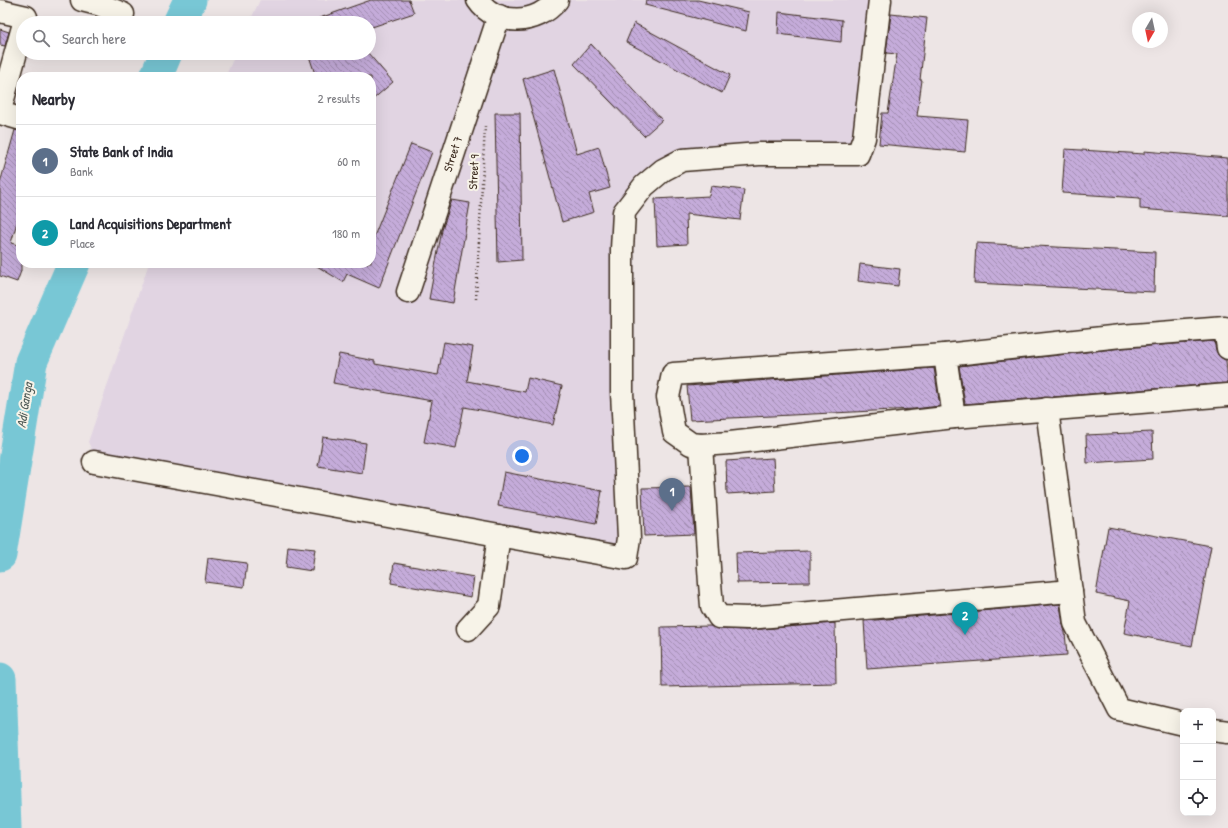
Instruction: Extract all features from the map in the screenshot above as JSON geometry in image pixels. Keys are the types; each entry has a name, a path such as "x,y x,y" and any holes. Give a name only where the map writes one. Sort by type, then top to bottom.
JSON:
{"street":[{"path":"82,0 98,4 123,14"},
{"path":"478,0 488,10 510,20 522,20 534,17 544,12 557,0"},
{"path":"94,462 626,558 629,538 622,392 622,249 624,212 644,186 663,170 682,160 759,154 858,154 864,138 880,0"},
{"path":"0,11 22,16"},
{"name":"Street 7","path":"408,292 499,16"},
{"path":"16,51 1,103 16,115"},
{"path":"1228,348 1225,328 1121,336 945,355 673,374 668,396 674,432 691,444 701,445 730,443 954,417 1228,395"},
{"path":"945,355 954,417"},
{"path":"1046,410 1075,623 1119,709 1180,723"},
{"path":"701,445 712,606 720,617 748,618 1071,591"},
{"path":"468,629 489,606 499,535"},
{"path":"1216,730 1228,732"}],"path":[{"name":"Street 9","path":"476,299 485,125"}],"shaded area":[{"path":"260,0 874,0 852,148 696,151 659,159 634,178 613,220 621,537 611,550 95,457 88,442 147,268 376,268 376,72 227,72 233,60 376,60 376,16 252,16"}],"building":[{"path":"371,0 409,0 414,13 376,26 376,16 325,16"},
{"path":"646,0 698,0 749,12 746,31 645,5"},
{"path":"779,12 842,20 841,42 778,34"},
{"path":"891,14 927,18 920,80 922,80 917,116 968,120 965,152 879,144 882,113 888,113 897,54 886,53"},
{"path":"634,23 730,75 722,93 626,42"},
{"path":"0,29 9,32 5,46 0,45"},
{"path":"591,44 662,120 644,136 574,64"},
{"path":"310,60 374,60 393,82 376,97 376,72 314,72"},
{"path":"554,69 577,154 599,147 610,188 589,194 594,212 562,222 523,79"},
{"path":"495,113 520,113 522,260 498,262"},
{"path":"16,130 16,226 11,243 16,244 16,268 21,268 17,282 0,276 0,183"},
{"path":"411,144 432,152 379,288 347,274 343,282 320,268 376,268 376,232"},
{"path":"1065,149 1144,154 1144,151 1228,158 1228,216 1140,209 1140,198 1062,193"},
{"path":"711,186 744,190 740,220 686,214 687,244 657,246 655,199 709,196"},
{"path":"452,200 470,203 453,303 429,299 442,230"},
{"path":"976,243 1155,252 1154,292 974,283"},
{"path":"860,264 900,269 898,286 858,281"},
{"path":"1214,341 1218,355 1226,360 1228,383 965,404 959,366 1122,348"},
{"path":"444,342 473,347 467,381 525,392 528,378 562,386 553,425 464,407 456,448 424,442 432,401 333,383 339,354 375,361 375,364 438,375"},
{"path":"934,368 940,406 914,409 690,420 687,386"},
{"path":"1152,432 1153,459 1087,463 1086,435"},
{"path":"323,437 366,443 362,473 318,466"},
{"path":"773,458 775,491 727,494 726,461"},
{"path":"504,472 602,491 596,524 498,506"},
{"path":"691,487 694,534 644,536 642,488"},
{"path":"1108,527 1211,546 1192,646 1124,633 1130,601 1096,594"},
{"path":"288,546 315,549 312,571 286,567"},
{"path":"810,551 810,582 737,583 736,553"},
{"path":"208,558 247,563 244,587 205,582"},
{"path":"394,563 474,577 471,597 391,583"},
{"path":"1060,604 1067,655 867,669 864,621"},
{"path":"835,623 836,683 662,687 661,627 711,626 719,629 749,630"}],"waterway":[{"name":"Adi Ganga","path":"182,16 190,0"},
{"name":"Adi Ganga","path":"158,72 163,60"},
{"name":"Adi Ganga","path":"0,555 31,362 72,268"},
{"name":"Adi Ganga","path":"0,679 5,828"}],"place":[{"name":"State Bank of India","path":"672,511"},
{"name":"Land Acquisitions Department","path":"965,635"}]}
